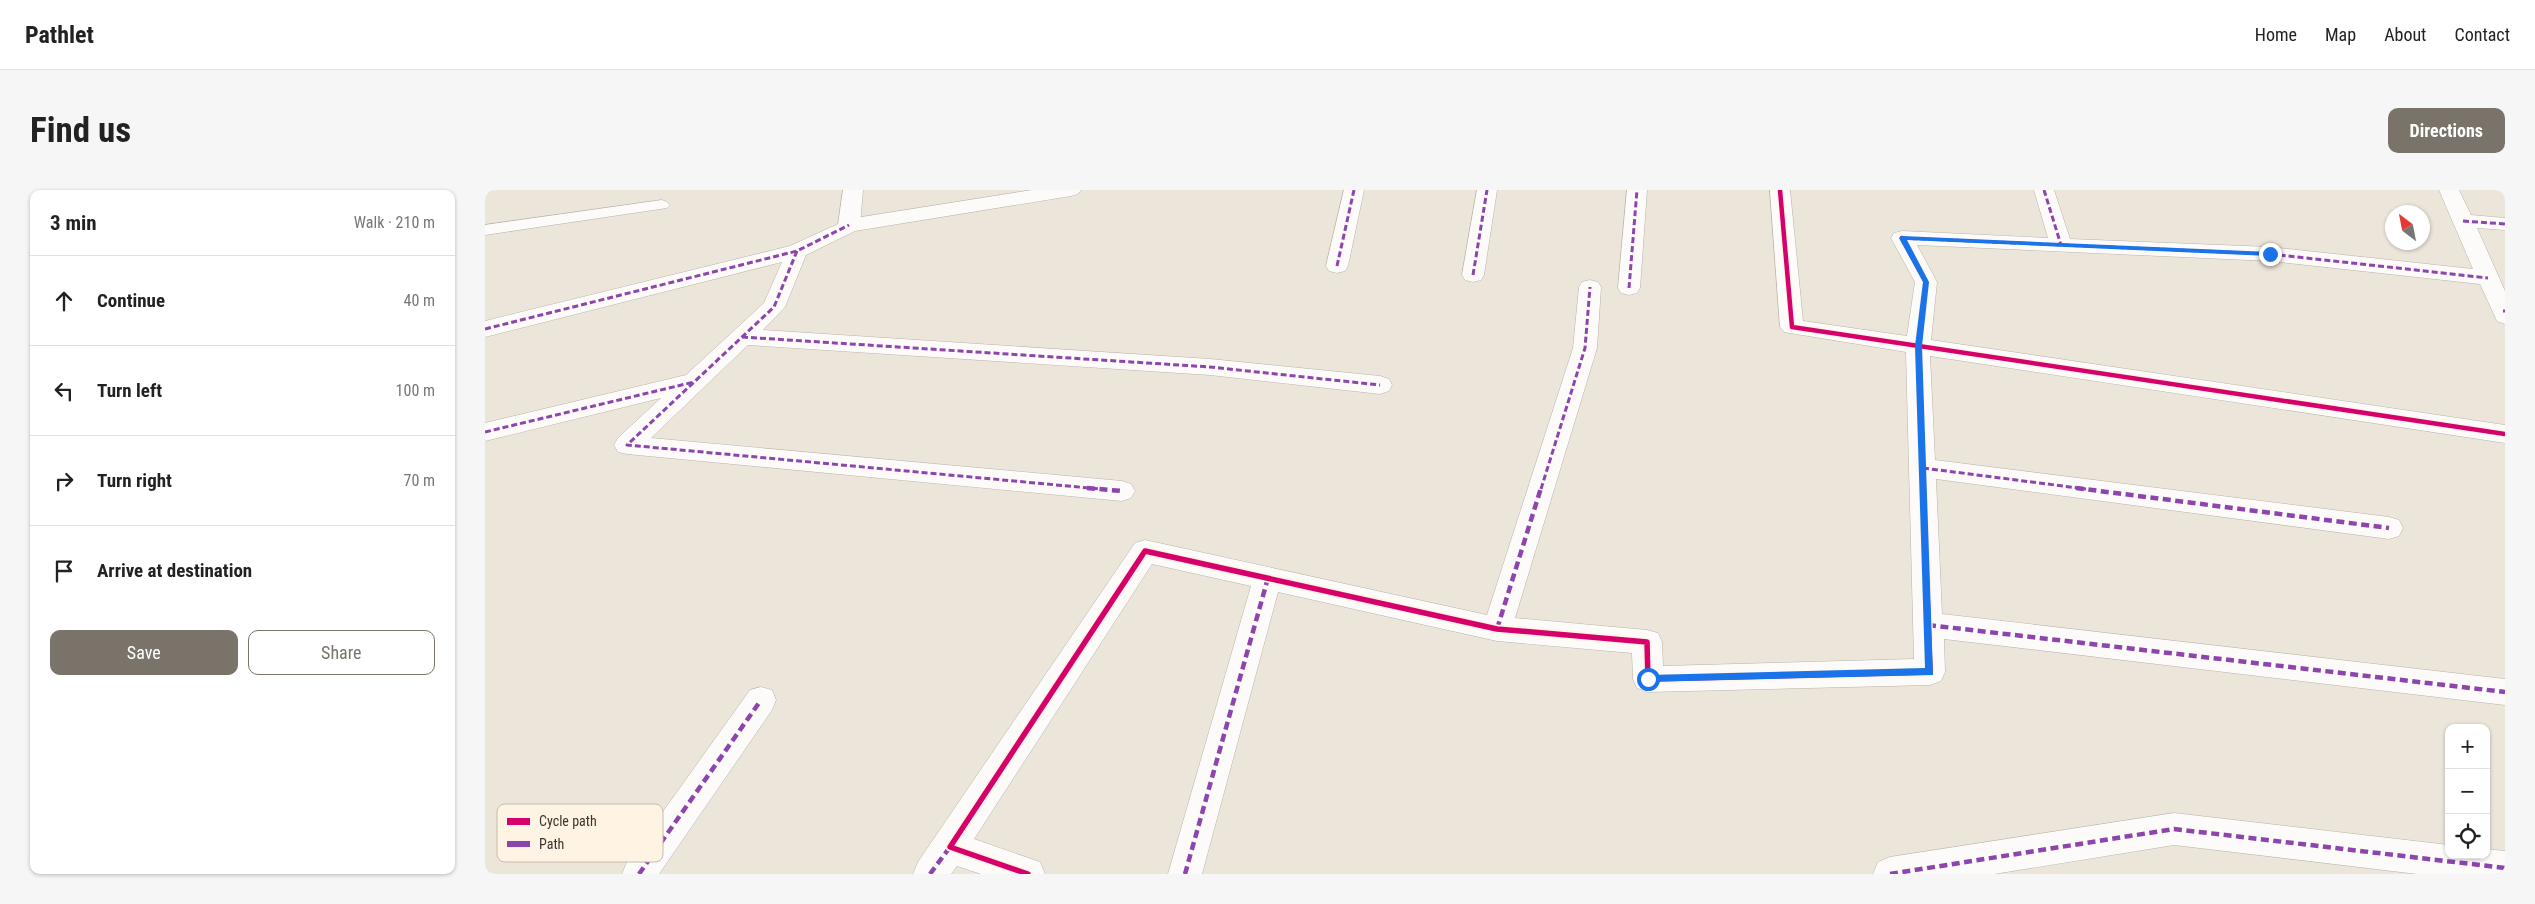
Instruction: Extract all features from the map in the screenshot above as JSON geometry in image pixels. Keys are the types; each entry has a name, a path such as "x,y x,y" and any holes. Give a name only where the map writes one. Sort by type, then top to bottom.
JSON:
{"street":[{"path":"849,226 853,190"},
{"path":"485,329 797,251 849,226 984,197 1071,190"},
{"path":"1337,266 1354,190"},
{"path":"1473,275 1487,190"},
{"path":"1629,288 1637,190"},
{"path":"1780,190 1792,327 2505,434"},
{"path":"2044,190 2061,245"},
{"path":"2449,190 2504,313"},
{"path":"2463,221 2505,224"},
{"path":"930,874 950,847 1145,551 1497,628 1647,642 1648,679 1929,672 1919,346 1926,282 1902,238 2270,254 2488,278"},
{"path":"797,251 774,307 627,445 1122,491"},
{"path":"1497,628 1585,348 1590,287"},
{"path":"742,338 1210,367 1380,385"},
{"path":"485,432 695,382"},
{"path":"1923,468 2389,528"},
{"path":"1185,874 1268,578"},
{"path":"1928,625 2505,692"},
{"path":"663,840 761,700"},
{"path":"1890,874 2174,829 2505,868"},
{"path":"950,847 1028,874"},
{"path":"639,874 647,862"}],"lane":[{"path":"485,230 662,205"}],"marked path":[{"path":"1337,266 1354,190"},
{"path":"1473,275 1487,190"},
{"path":"1629,288 1637,190"},
{"path":"2044,190 2061,245"},
{"path":"2463,221 2505,224"},
{"path":"485,329 797,251 849,225"},
{"path":"1902,238 2270,254 2488,278"},
{"path":"797,251 774,307 627,445 1122,491"},
{"path":"1497,629 1585,348 1590,287"},
{"path":"742,337 1210,367 1380,385"},
{"path":"485,432 694,382"},
{"path":"1923,468 2389,528"},
{"path":"1185,874 1268,578"},
{"path":"1928,625 2505,692"},
{"path":"663,840 761,700"},
{"path":"1890,874 2174,829 2505,868"},
{"path":"930,874 950,847"},
{"path":"639,874 647,862"}],"cycle path":[{"path":"1780,190 1792,327 2505,434"},
{"path":"1028,874 950,847 1145,551 1497,629 1647,642 1648,679 1930,672 1918,346 1926,282 1902,238"}],"route":[{"path":"1648,679 1929,672 1919,346 1926,282 1902,238 2270,254"}]}
